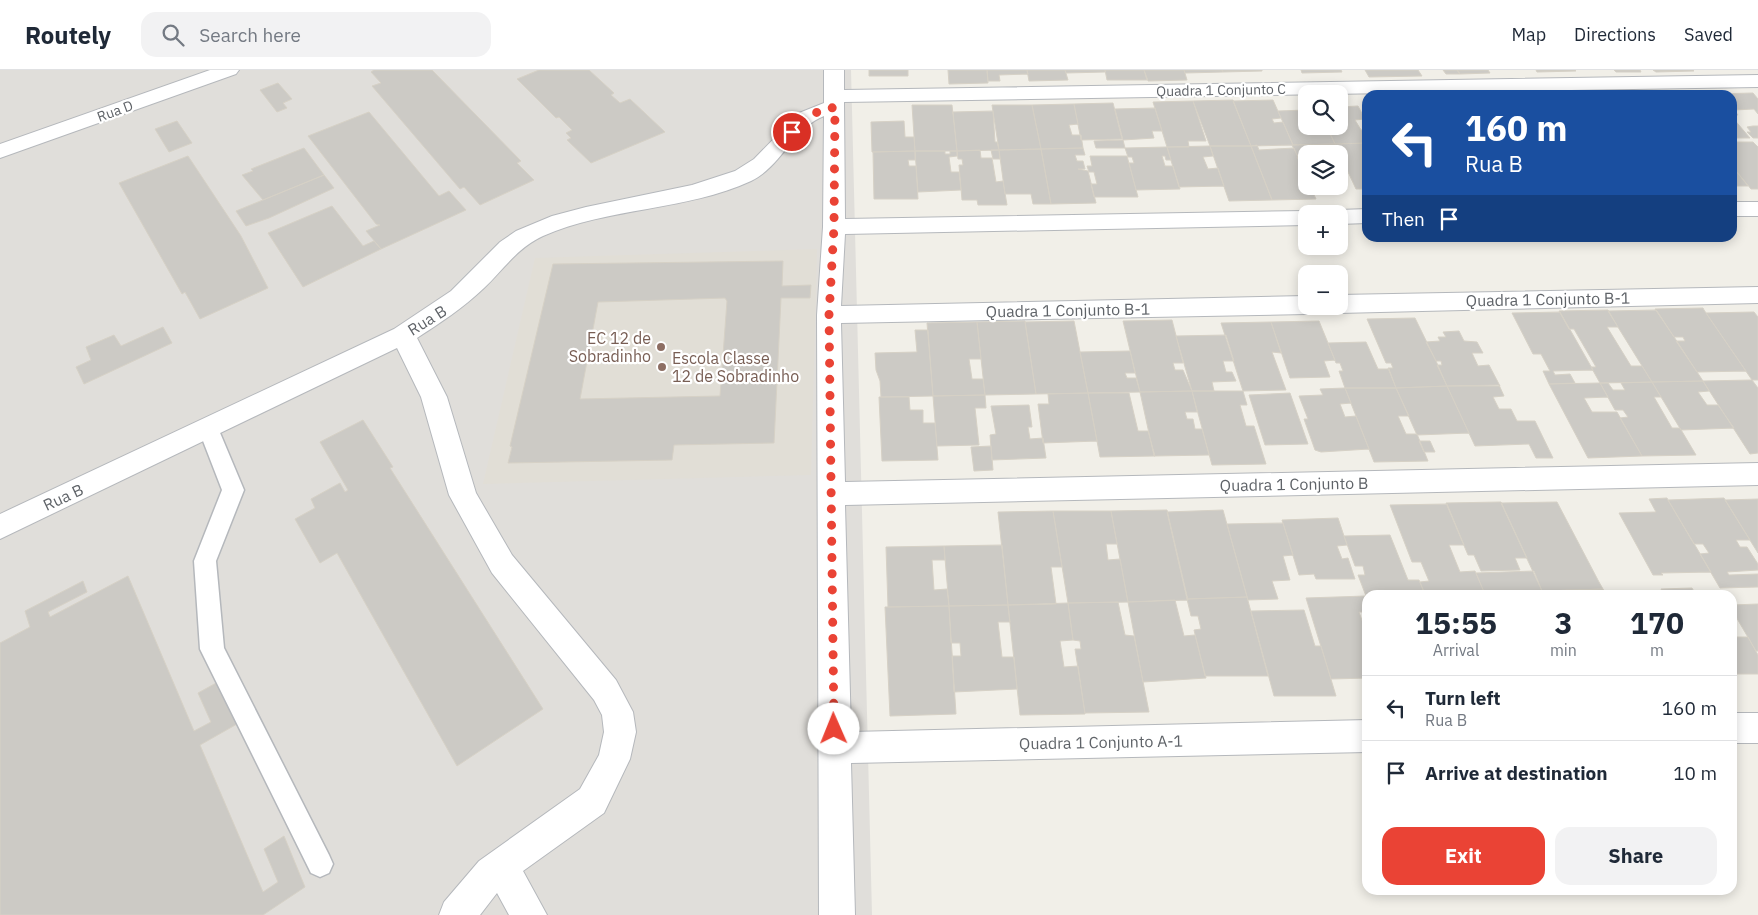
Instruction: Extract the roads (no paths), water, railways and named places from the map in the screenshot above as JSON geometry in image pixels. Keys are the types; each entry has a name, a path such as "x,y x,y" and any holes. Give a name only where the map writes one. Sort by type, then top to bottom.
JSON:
{"street":[{"name":"Rua D","path":"0,151 229,70"},
{"name":"Quadra 1 Conjunto C","path":"834,91 1758,81"},
{"path":"830,911 834,748 829,315 834,227 834,91"},
{"name":"Rua B","path":"0,526 403,335 451,305 478,280 505,249 534,231 586,213 690,191 745,175 780,146 808,115 834,91"},
{"path":"1737,209 1758,209"},
{"path":"1348,217 1362,216"},
{"path":"834,227 1298,218"},
{"name":"Quadra 1 Conjunto B-1","path":"1348,304 1758,295"},
{"name":"Quadra 1 Conjunto B-1","path":"829,315 1298,305"},
{"path":"403,335 434,397 448,436 460,489 497,555 577,658 605,690 617,712 620,732 614,760 592,801 491,873 457,915"},
{"name":"Quadra 1 Conjunto B","path":"830,494 1758,474"},
{"path":"1737,728 1758,728"},
{"name":"Quadra 1 Conjunto A-1","path":"834,748 1362,736"},
{"path":"501,866 529,915"}],"lane":[{"path":"208,428 233,490 205,561 212,649 320,864"}],"place":[{"name":"EC 12 de Sobradinho","path":"661,347"},
{"name":"Escola Classe 12 de Sobradinho","path":"662,367"}]}
